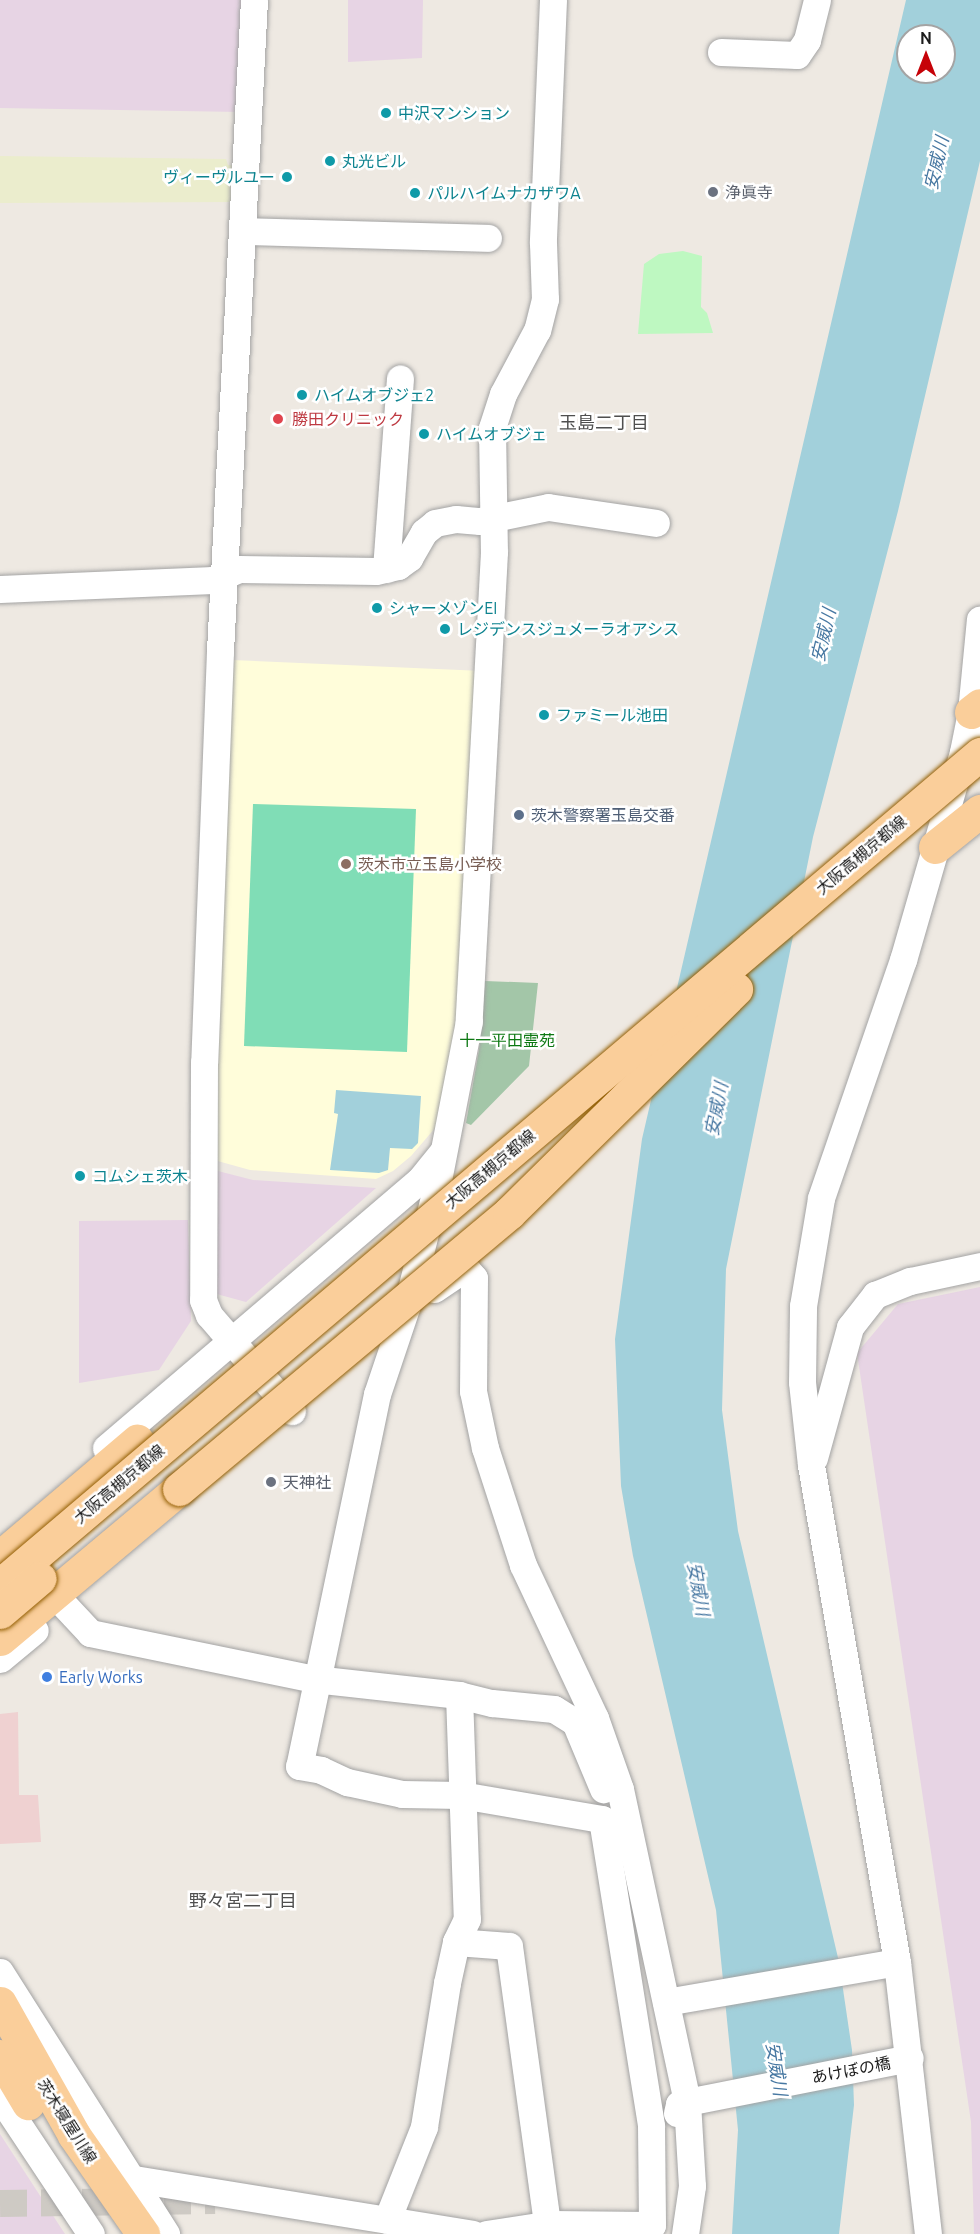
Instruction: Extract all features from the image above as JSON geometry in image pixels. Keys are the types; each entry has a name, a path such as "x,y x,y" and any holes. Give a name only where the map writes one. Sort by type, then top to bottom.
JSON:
{"main road":[{"name":"大阪高槻京都線","path":"0,1585 974,758"},
{"name":"大阪高槻京都線","path":"0,1612 980,782"},
{"path":"935,847 980,811"},
{"path":"0,1639 508,1213 736,989"},
{"path":"0,1557 445,1181 591,1067 648,1036"},
{"name":"茨木寝屋川線","path":"0,2003 74,2135 143,2234"},
{"name":"茨木寝屋川線","path":"0,2056 54,2145 116,2234"}],"street":[{"path":"254,0 227,574 220,651 204,1062 203,1300 209,1316 233,1340 292,1411"},
{"path":"554,0 543,243 545,299 537,330 496,410 491,519 494,552 469,1021 443,1153 403,1317 377,1394 314,1679 299,1766 321,1770 347,1782 402,1794 461,1795 602,1819 651,2126 651,2229"},
{"path":"721,52 797,55 807,40 817,0"},
{"path":"243,231 488,238"},
{"path":"386,569 400,379"},
{"path":"0,589 213,580 239,569 386,569 409,558 424,532 435,523 491,519 548,507 656,523"},
{"path":"928,2234 905,2059 897,1962 811,1465 802,1382 803,1306 810,1252 841,1133 903,960 935,847 974,758 980,619"},
{"path":"0,1536 419,1181 443,1153"},
{"path":"811,1465 825,1429 850,1327 875,1295 910,1281 980,1266"},
{"path":"0,1659 403,1317 458,1273 468,1271 474,1278 473,1391 485,1448 523,1565 596,1718 620,1789 637,1857 685,2102 692,2186 685,2234"},
{"path":"65,1606 90,1633 314,1679 459,1695 492,1703 554,1709 575,1722 637,1857"},
{"path":"387,2220 424,2127 456,1942 467,1919 459,1695"},
{"path":"456,1942 509,1946 547,2225"},
{"path":"666,2002 897,1962"},
{"path":"0,1972 128,2178 166,2234"},
{"path":"631,2001 685,2102 651,2229"},
{"name":"あけぼの橋","path":"685,2102 905,2059"},
{"path":"0,2097 91,2234"},
{"path":"128,2178 472,2234"},
{"path":"486,2234 547,2225 651,2229"}],"shaded area":[{"path":"0,0 243,0 240,112 0,108"},
{"path":"348,0 423,0 422,58 348,62"},
{"name":"茨木市立玉島小学校","path":"232,660 483,671 462,1019 436,1127 411,1156 393,1171 376,1179 250,1170 214,1160 214,1039"},
{"path":"214,1170 253,1180 376,1188 246,1302 213,1293"},
{"path":"188,1220 191,1321 159,1370 79,1383 79,1221"},
{"path":"980,1287 980,2234 974,2234 971,2122 857,1353 898,1304"},
{"path":"18,1712 19,1795 38,1795 41,1842 0,1844 0,1714"},
{"path":"0,2134 65,2234 0,2234"}],"green space":[{"path":"0,156 226,159 228,165 238,165 236,202 0,203"},
{"path":"683,251 702,256 701,307 707,313 713,333 638,334 644,264 659,254"},
{"path":"253,804 416,809 407,1052 244,1046"},
{"name":"十一平田霊苑","path":"485,981 538,983 529,1066 471,1125 466,1123 479,1050"}],"water":[{"name":"安威川","path":"906,0 980,0 980,161 898,511 813,837 726,1269 722,1410 738,1531 839,1962 852,2050 854,2105 839,2234 732,2234 738,2130 716,1910 633,1556 621,1486 615,1339 642,1139 896,43 896,84 956,84 956,24 900,24"},
{"path":"336,1090 421,1096 418,1143 412,1149 390,1148 388,1170 379,1173 330,1170 338,1114 334,1113"}],"tunnel":[{"path":"0,2203 215,2200"}],"place":[{"name":"中沢マンション","path":"386,113"},
{"name":"丸光ビル","path":"330,161"},
{"name":"ヴィーヴルユー","path":"287,177"},
{"name":"浄眞寺","path":"713,192"},
{"name":"パルハイムナカザワA","path":"415,193"},
{"name":"ハイムオブジェ2","path":"302,395"},
{"name":"勝田クリニック","path":"278,419"},
{"name":"ハイムオブジェ","path":"424,434"},
{"name":"シャーメゾンEI","path":"377,608"},
{"name":"レジデンスジュメーラオアシス","path":"445,629"},
{"name":"ファミール池田","path":"544,715"},
{"name":"茨木警察署玉島交番","path":"519,815"},
{"name":"茨木市立玉島小学校","path":"346,864"},
{"name":"コムシェ茨木","path":"80,1176"},
{"name":"天神社","path":"271,1482"},
{"name":"Early Works","path":"47,1677"}],"district":[{"name":"玉島二丁目","path":"604,422"},
{"name":"野々宮二丁目","path":"243,1900"}]}
